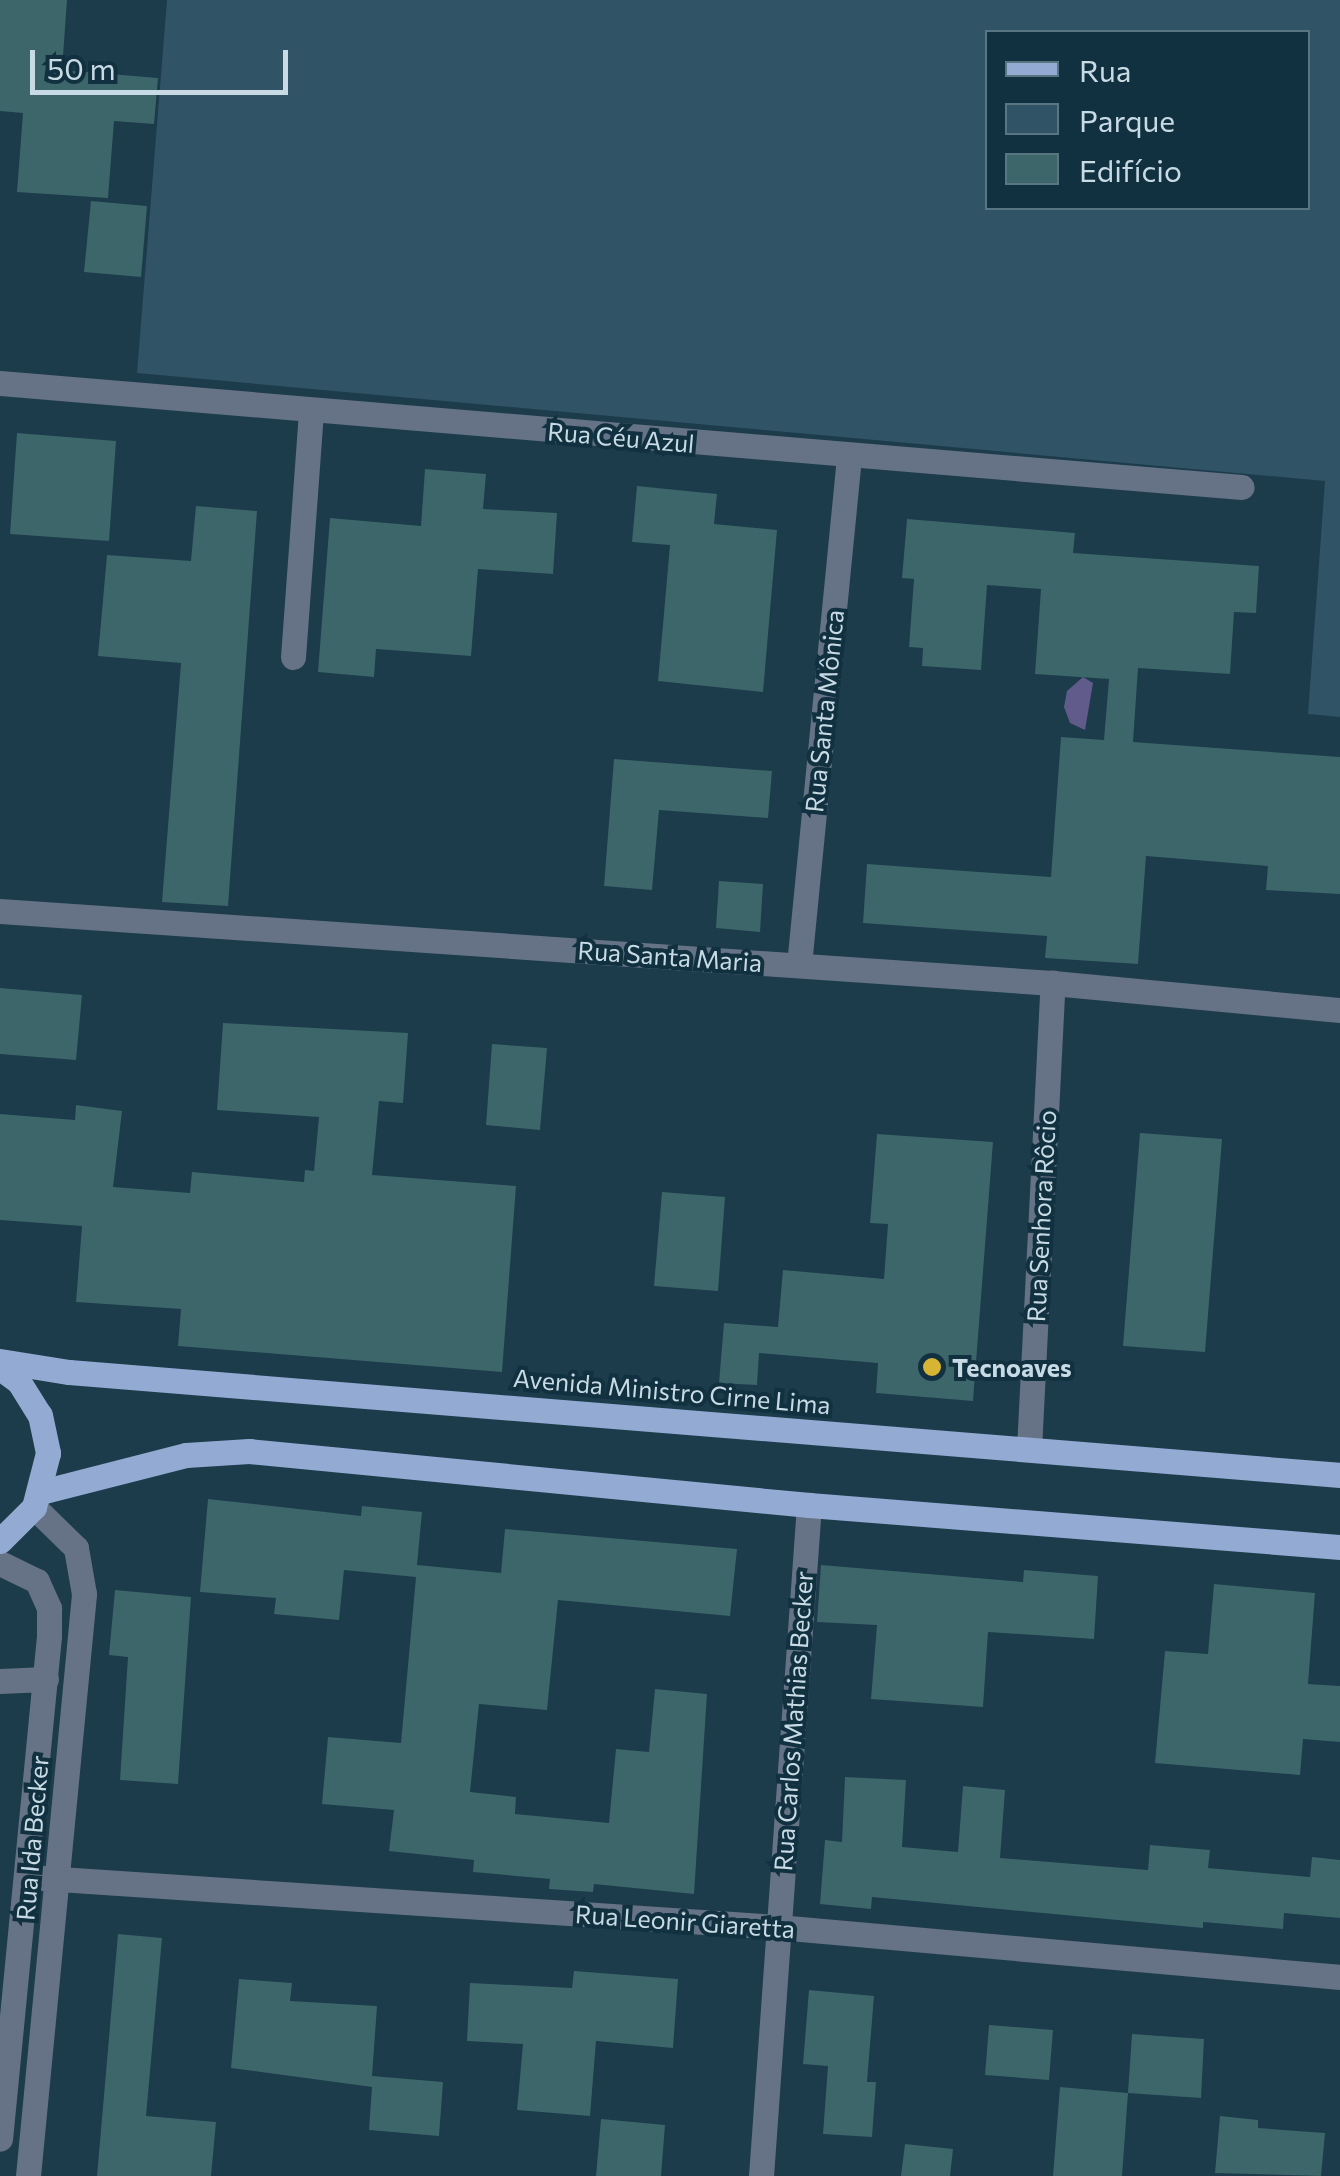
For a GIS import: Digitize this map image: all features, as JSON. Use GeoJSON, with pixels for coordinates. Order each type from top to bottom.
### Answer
{"type":"FeatureCollection","features":[{"type":"Feature","properties":{"kind":"main road","name":"Avenida Ministro Cirne Lima"},"geometry":{"type":"LineString","coordinates":[[0,1364],[1340,1476]]}},
{"type":"Feature","properties":{"kind":"main road"},"geometry":{"type":"LineString","coordinates":[[0,1364],[19,1382],[40,1414],[48,1453],[38,1499],[0,1541]]}},
{"type":"Feature","properties":{"kind":"main road"},"geometry":{"type":"LineString","coordinates":[[38,1499],[186,1455],[249,1451],[809,1506],[1340,1547]]}},
{"type":"Feature","properties":{"kind":"street","name":"Rua Céu Azul"},"geometry":{"type":"LineString","coordinates":[[0,383],[1242,487]]}},
{"type":"Feature","properties":{"kind":"street"},"geometry":{"type":"LineString","coordinates":[[292,657],[311,410]]}},
{"type":"Feature","properties":{"kind":"street","name":"Rua Santa Mônica"},"geometry":{"type":"LineString","coordinates":[[799,965],[849,456]]}},
{"type":"Feature","properties":{"kind":"street","name":"Rua Santa Maria"},"geometry":{"type":"LineString","coordinates":[[0,911],[1052,983],[1340,1010]]}},
{"type":"Feature","properties":{"kind":"street","name":"Rua Senhora Rôcio"},"geometry":{"type":"LineString","coordinates":[[1028,1449],[1052,983]]}},
{"type":"Feature","properties":{"kind":"street"},"geometry":{"type":"LineString","coordinates":[[28,2176],[84,1594],[76,1548],[38,1499]]}},
{"type":"Feature","properties":{"kind":"street","name":"Rua Carlos Mathias Becker"},"geometry":{"type":"LineString","coordinates":[[760,2176],[809,1506]]}},
{"type":"Feature","properties":{"kind":"street","name":"Rua Ida Becker"},"geometry":{"type":"LineString","coordinates":[[0,1563],[37,1581],[49,1608],[29,1878],[0,2138]]}},
{"type":"Feature","properties":{"kind":"street"},"geometry":{"type":"LineString","coordinates":[[0,1680],[46,1679]]}},
{"type":"Feature","properties":{"kind":"street","name":"Rua Leonir Giaretta"},"geometry":{"type":"LineString","coordinates":[[29,1878],[778,1927],[1340,1977]]}},
{"type":"Feature","properties":{"kind":"green space"},"geometry":{"type":"Polygon","coordinates":[[[167,0],[1340,0],[1340,717],[1308,714],[1325,481],[137,373],[167,0]]]}},
{"type":"Feature","properties":{"kind":"shaded area"},"geometry":{"type":"Polygon","coordinates":[[[1083,677],[1093,683],[1085,730],[1070,723],[1064,707],[1067,691],[1083,677]]]}},
{"type":"Feature","properties":{"kind":"building"},"geometry":{"type":"Polygon","coordinates":[[[0,0],[67,0],[62,70],[158,78],[154,124],[114,121],[108,198],[17,192],[23,113],[0,111],[0,0]]]}},
{"type":"Feature","properties":{"kind":"building"},"geometry":{"type":"Polygon","coordinates":[[[91,201],[147,206],[141,277],[84,272],[91,201]]]}},
{"type":"Feature","properties":{"kind":"building"},"geometry":{"type":"Polygon","coordinates":[[[17,433],[116,441],[109,541],[10,534],[17,433]]]}},
{"type":"Feature","properties":{"kind":"building"},"geometry":{"type":"Polygon","coordinates":[[[425,469],[486,474],[483,509],[557,513],[553,574],[478,569],[471,656],[376,649],[374,677],[318,672],[330,518],[421,526],[425,469]]]}},
{"type":"Feature","properties":{"kind":"building"},"geometry":{"type":"Polygon","coordinates":[[[637,486],[717,494],[714,524],[777,530],[763,692],[658,681],[670,545],[632,542],[637,486]]]}},
{"type":"Feature","properties":{"kind":"building"},"geometry":{"type":"Polygon","coordinates":[[[196,506],[257,511],[228,906],[162,902],[181,663],[98,656],[107,555],[191,561],[196,506]]]}},
{"type":"Feature","properties":{"kind":"building"},"geometry":{"type":"Polygon","coordinates":[[[907,519],[1075,533],[1073,553],[1259,566],[1256,613],[1234,612],[1230,674],[1138,668],[1133,742],[1340,757],[1340,894],[1266,890],[1268,866],[1146,856],[1138,964],[1045,958],[1047,936],[863,923],[867,864],[1051,877],[1061,737],[1104,740],[1109,679],[1035,674],[1041,589],[987,585],[981,670],[922,666],[923,648],[909,647],[914,579],[902,578],[907,519]]]}},
{"type":"Feature","properties":{"kind":"building"},"geometry":{"type":"Polygon","coordinates":[[[614,759],[772,771],[768,818],[659,810],[652,890],[604,886],[614,759]]]}},
{"type":"Feature","properties":{"kind":"building"},"geometry":{"type":"Polygon","coordinates":[[[719,881],[763,884],[760,932],[716,928],[719,881]]]}},
{"type":"Feature","properties":{"kind":"building"},"geometry":{"type":"Polygon","coordinates":[[[0,988],[82,995],[76,1060],[0,1054],[0,988]]]}},
{"type":"Feature","properties":{"kind":"building"},"geometry":{"type":"Polygon","coordinates":[[[223,1023],[408,1033],[403,1103],[379,1101],[372,1175],[516,1186],[502,1372],[178,1346],[181,1309],[76,1302],[82,1226],[0,1220],[0,1114],[75,1120],[76,1105],[122,1111],[113,1187],[190,1193],[192,1172],[304,1182],[305,1170],[314,1171],[319,1117],[217,1110],[223,1023]]]}},
{"type":"Feature","properties":{"kind":"building"},"geometry":{"type":"Polygon","coordinates":[[[492,1044],[547,1048],[540,1130],[486,1125],[492,1044]]]}},
{"type":"Feature","properties":{"kind":"building"},"geometry":{"type":"Polygon","coordinates":[[[1140,1133],[1222,1139],[1205,1352],[1123,1346],[1140,1133]]]}},
{"type":"Feature","properties":{"kind":"building"},"geometry":{"type":"Polygon","coordinates":[[[877,1134],[993,1142],[973,1401],[876,1393],[878,1363],[759,1353],[757,1385],[719,1383],[724,1323],[778,1327],[783,1270],[884,1279],[888,1224],[870,1223],[877,1134]]]}},
{"type":"Feature","properties":{"kind":"building"},"geometry":{"type":"Polygon","coordinates":[[[662,1192],[725,1197],[718,1291],[654,1286],[662,1192]]]}},
{"type":"Feature","properties":{"kind":"building"},"geometry":{"type":"Polygon","coordinates":[[[208,1499],[361,1516],[362,1506],[422,1512],[417,1565],[501,1573],[505,1529],[737,1549],[730,1616],[558,1600],[547,1710],[479,1704],[470,1792],[516,1797],[515,1814],[609,1823],[616,1749],[649,1752],[655,1689],[707,1694],[694,1894],[594,1884],[593,1892],[549,1889],[550,1879],[473,1872],[474,1860],[389,1851],[394,1810],[322,1804],[328,1737],[401,1743],[416,1577],[344,1570],[339,1620],[274,1614],[276,1598],[200,1592],[208,1499]]]}},
{"type":"Feature","properties":{"kind":"building"},"geometry":{"type":"Polygon","coordinates":[[[821,1565],[1023,1582],[1024,1570],[1098,1576],[1094,1639],[988,1632],[983,1707],[871,1699],[877,1625],[817,1622],[821,1565]]]}},
{"type":"Feature","properties":{"kind":"building"},"geometry":{"type":"Polygon","coordinates":[[[1214,1584],[1315,1593],[1308,1684],[1340,1686],[1340,1742],[1303,1739],[1300,1775],[1155,1763],[1165,1651],[1208,1654],[1214,1584]]]}},
{"type":"Feature","properties":{"kind":"building"},"geometry":{"type":"Polygon","coordinates":[[[115,1590],[191,1597],[178,1784],[120,1780],[128,1657],[109,1655],[115,1590]]]}},
{"type":"Feature","properties":{"kind":"building"},"geometry":{"type":"Polygon","coordinates":[[[845,1777],[906,1780],[902,1847],[958,1852],[963,1786],[1005,1790],[1000,1858],[1148,1870],[1150,1845],[1210,1850],[1208,1868],[1310,1877],[1312,1857],[1340,1860],[1340,1918],[1284,1913],[1283,1929],[1203,1922],[1203,1928],[872,1897],[871,1909],[820,1904],[825,1840],[842,1842],[845,1777]]]}},
{"type":"Feature","properties":{"kind":"building"},"geometry":{"type":"Polygon","coordinates":[[[118,1934],[162,1938],[146,2116],[216,2122],[211,2176],[97,2176],[118,1934]]]}},
{"type":"Feature","properties":{"kind":"building"},"geometry":{"type":"Polygon","coordinates":[[[574,1971],[678,1979],[673,2048],[596,2041],[590,2116],[517,2110],[523,2044],[467,2041],[470,1983],[572,1988],[574,1971]]]}},
{"type":"Feature","properties":{"kind":"building"},"geometry":{"type":"Polygon","coordinates":[[[239,1979],[292,1983],[290,2001],[377,2006],[372,2076],[443,2082],[439,2136],[369,2130],[372,2087],[231,2068],[239,1979]]]}},
{"type":"Feature","properties":{"kind":"building"},"geometry":{"type":"Polygon","coordinates":[[[809,1990],[874,1996],[867,2082],[876,2082],[872,2137],[823,2134],[828,2066],[803,2064],[809,1990]]]}},
{"type":"Feature","properties":{"kind":"building"},"geometry":{"type":"Polygon","coordinates":[[[989,2025],[1053,2030],[1049,2080],[985,2075],[989,2025]]]}},
{"type":"Feature","properties":{"kind":"building"},"geometry":{"type":"Polygon","coordinates":[[[1132,2034],[1204,2039],[1201,2098],[1128,2093],[1132,2034]]]}},
{"type":"Feature","properties":{"kind":"building"},"geometry":{"type":"Polygon","coordinates":[[[1060,2087],[1128,2093],[1122,2176],[1053,2176],[1060,2087]]]}},
{"type":"Feature","properties":{"kind":"building"},"geometry":{"type":"Polygon","coordinates":[[[1220,2116],[1258,2120],[1258,2128],[1325,2133],[1321,2176],[1215,2173],[1220,2116]]]}},
{"type":"Feature","properties":{"kind":"building"},"geometry":{"type":"Polygon","coordinates":[[[601,2119],[665,2125],[661,2176],[596,2176],[601,2119]]]}},
{"type":"Feature","properties":{"kind":"building"},"geometry":{"type":"Polygon","coordinates":[[[905,2144],[953,2149],[950,2176],[901,2176],[905,2144]]]}},
{"type":"Feature","properties":{"kind":"place","name":"Tecnoaves"},"geometry":{"type":"Point","coordinates":[932,1367]}}]}
